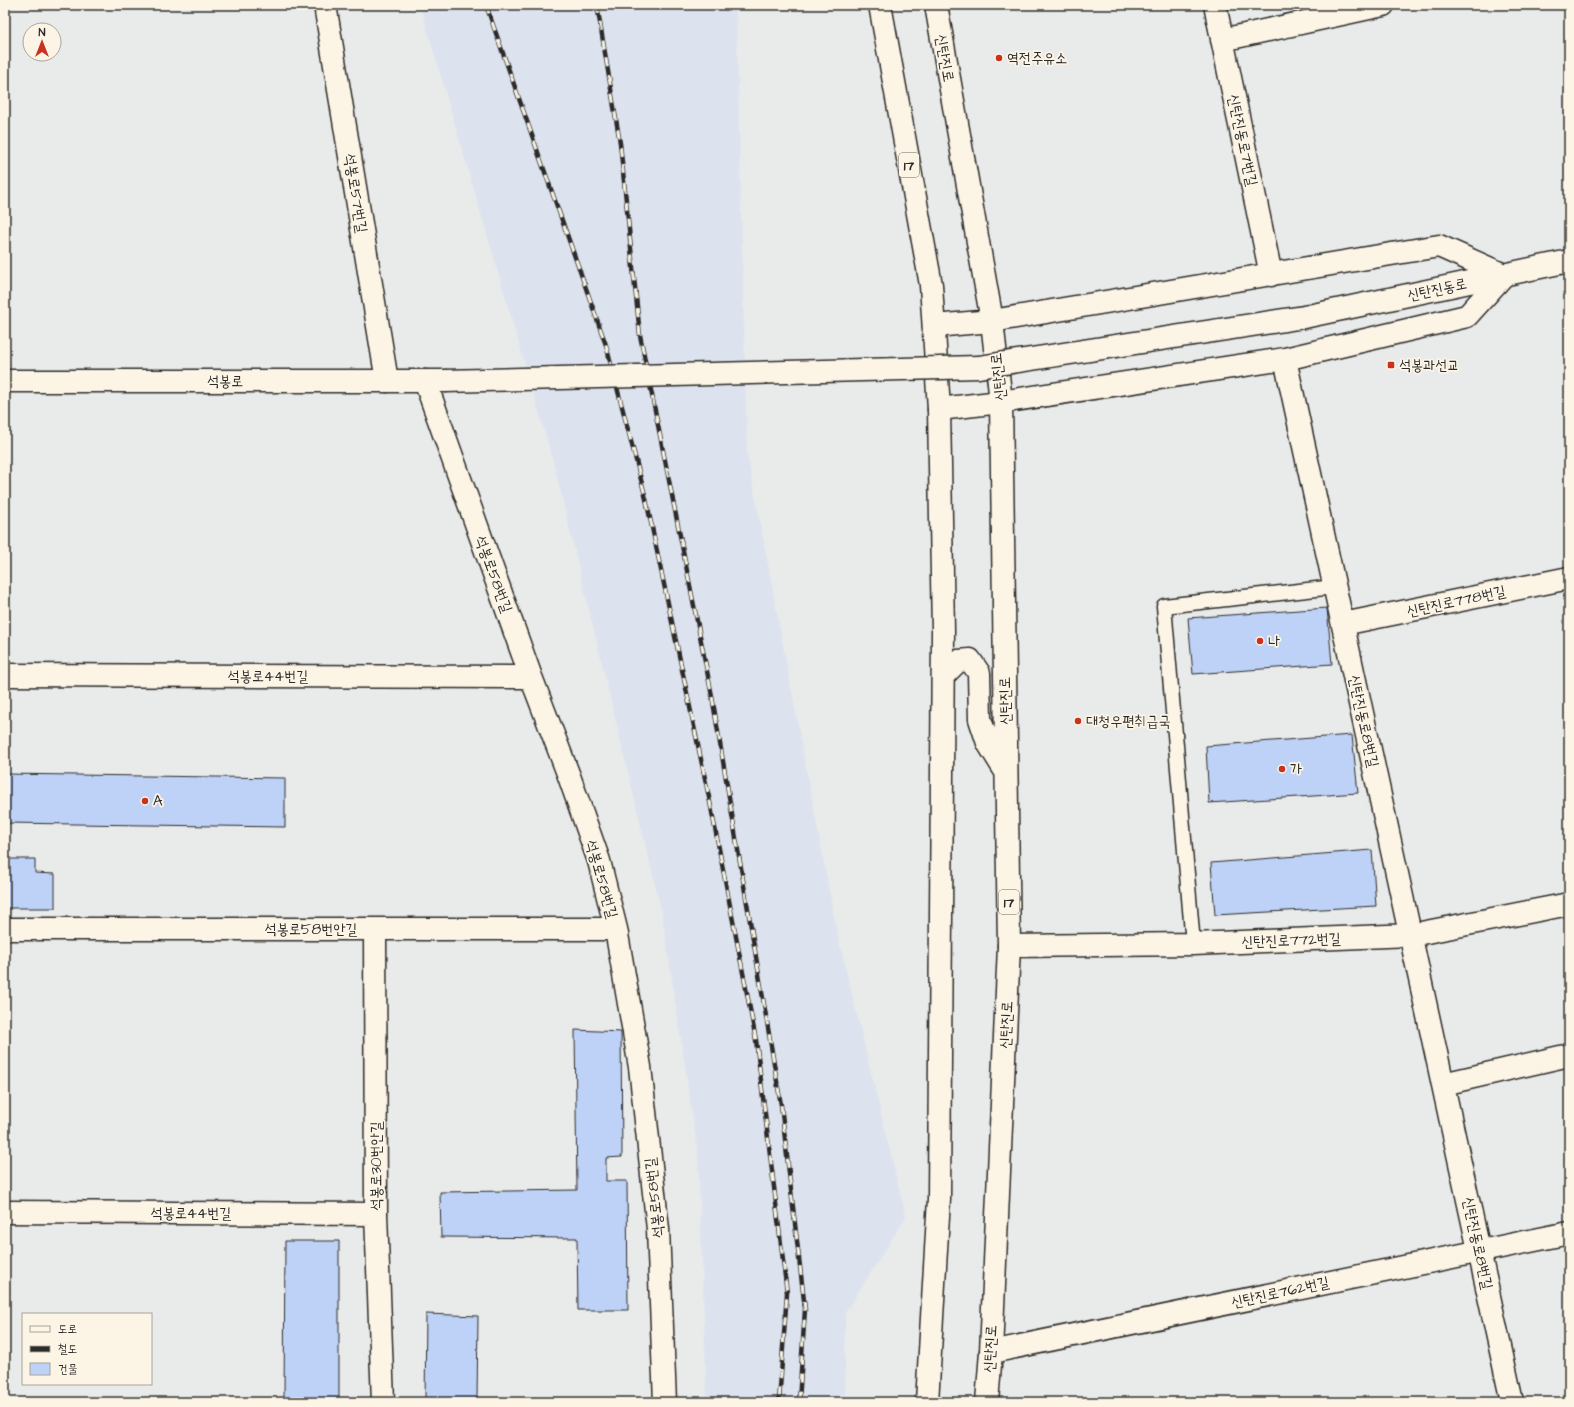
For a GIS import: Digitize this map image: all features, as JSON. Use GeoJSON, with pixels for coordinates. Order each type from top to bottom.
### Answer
{"type":"FeatureCollection","features":[{"type":"Feature","properties":{"kind":"street","name":"석봉로57번길"},"geometry":{"type":"LineString","coordinates":[[325,5],[387,381]]}},
{"type":"Feature","properties":{"kind":"street","name":"17"},"geometry":{"type":"LineString","coordinates":[[880,5],[931,285],[939,408],[944,676],[939,1199],[927,1402]]}},
{"type":"Feature","properties":{"kind":"street","name":"신탄진로"},"geometry":{"type":"LineString","coordinates":[[936,5],[992,321],[1001,402],[1009,946],[991,1352],[987,1402]]}},
{"type":"Feature","properties":{"kind":"street","name":"신탄진동로7번길"},"geometry":{"type":"LineString","coordinates":[[1215,5],[1271,275]]}},
{"type":"Feature","properties":{"kind":"street"},"geometry":{"type":"LineString","coordinates":[[1222,40],[1383,5]]}},
{"type":"Feature","properties":{"kind":"street"},"geometry":{"type":"LineString","coordinates":[[934,326],[992,321],[1439,246],[1504,275],[1467,316],[1285,359],[1001,402],[939,408]]}},
{"type":"Feature","properties":{"kind":"street","name":"신탄진동로"},"geometry":{"type":"LineString","coordinates":[[435,381],[979,368],[1304,317],[1569,261]]}},
{"type":"Feature","properties":{"kind":"street","name":"신탄진동로8번길"},"geometry":{"type":"LineString","coordinates":[[1285,359],[1512,1402]]}},
{"type":"Feature","properties":{"kind":"street","name":"석봉로"},"geometry":{"type":"LineString","coordinates":[[5,381],[435,381]]}},
{"type":"Feature","properties":{"kind":"street","name":"석봉로58번길"},"geometry":{"type":"LineString","coordinates":[[435,381],[531,677],[569,776],[598,861],[616,929],[640,1067],[658,1229],[666,1402]]}},
{"type":"Feature","properties":{"kind":"street","name":"신탄진로778번길"},"geometry":{"type":"LineString","coordinates":[[1343,624],[1569,578]]}},
{"type":"Feature","properties":{"kind":"street"},"geometry":{"type":"LineString","coordinates":[[944,676],[958,661],[970,660],[979,673],[980,719],[988,743],[1006,773]]}},
{"type":"Feature","properties":{"kind":"street","name":"석봉로44번길"},"geometry":{"type":"LineString","coordinates":[[5,675],[531,677]]}},
{"type":"Feature","properties":{"kind":"street","name":"신탄진로772번길"},"geometry":{"type":"LineString","coordinates":[[1009,946],[1193,944],[1411,935],[1569,904]]}},
{"type":"Feature","properties":{"kind":"street","name":"석봉로58번안길"},"geometry":{"type":"LineString","coordinates":[[5,929],[616,929]]}},
{"type":"Feature","properties":{"kind":"street","name":"석봉로30번안길"},"geometry":{"type":"LineString","coordinates":[[375,929],[376,1214],[383,1402]]}},
{"type":"Feature","properties":{"kind":"street"},"geometry":{"type":"LineString","coordinates":[[1443,1084],[1569,1055]]}},
{"type":"Feature","properties":{"kind":"street","name":"석봉로44번길"},"geometry":{"type":"LineString","coordinates":[[5,1212],[376,1214]]}},
{"type":"Feature","properties":{"kind":"street","name":"신탄진로762번길"},"geometry":{"type":"LineString","coordinates":[[991,1352],[1569,1233]]}},
{"type":"Feature","properties":{"kind":"lane"},"geometry":{"type":"LineString","coordinates":[[1193,944],[1164,606],[1334,587]]}},
{"type":"Feature","properties":{"kind":"shaded area"},"geometry":{"type":"Polygon","coordinates":[[[420,5],[736,5],[747,453],[837,933],[906,1217],[845,1313],[845,1402],[707,1402],[698,1153],[662,913],[553,460],[420,5]]]}},
{"type":"Feature","properties":{"kind":"building","name":"나"},"geometry":{"type":"Polygon","coordinates":[[[1327,608],[1332,664],[1193,674],[1188,618],[1327,608]]]}},
{"type":"Feature","properties":{"kind":"building","name":"가"},"geometry":{"type":"Polygon","coordinates":[[[1352,735],[1358,793],[1209,803],[1206,746],[1352,735]]]}},
{"type":"Feature","properties":{"kind":"building","name":"A"},"geometry":{"type":"Polygon","coordinates":[[[5,774],[285,778],[285,827],[5,823],[5,774]]]}},
{"type":"Feature","properties":{"kind":"building"},"geometry":{"type":"Polygon","coordinates":[[[1372,850],[1376,906],[1215,915],[1211,863],[1372,850]]]}},
{"type":"Feature","properties":{"kind":"building"},"geometry":{"type":"Polygon","coordinates":[[[5,859],[35,859],[35,873],[55,874],[55,908],[5,908],[5,859]]]}},
{"type":"Feature","properties":{"kind":"building"},"geometry":{"type":"Polygon","coordinates":[[[575,1030],[621,1032],[622,1157],[606,1158],[606,1181],[627,1181],[628,1310],[578,1310],[577,1238],[441,1237],[440,1192],[577,1190],[575,1030]]]}},
{"type":"Feature","properties":{"kind":"building"},"geometry":{"type":"Polygon","coordinates":[[[285,1241],[339,1241],[339,1402],[284,1402],[285,1241]]]}},
{"type":"Feature","properties":{"kind":"building"},"geometry":{"type":"Polygon","coordinates":[[[426,1314],[478,1316],[477,1402],[425,1402],[426,1314]]]}},
{"type":"Feature","properties":{"kind":"railway"},"geometry":{"type":"LineString","coordinates":[[486,5],[606,345],[646,499],[710,802],[756,1040],[787,1293],[779,1402]]}},
{"type":"Feature","properties":{"kind":"railway"},"geometry":{"type":"LineString","coordinates":[[597,5],[620,143],[640,335],[712,696],[781,1105],[805,1309],[799,1402]]}},
{"type":"Feature","properties":{"kind":"place","name":"역전주유소"},"geometry":{"type":"Point","coordinates":[999,58]}},
{"type":"Feature","properties":{"kind":"place","name":"석봉과선교"},"geometry":{"type":"Point","coordinates":[1391,365]}},
{"type":"Feature","properties":{"kind":"place","name":"나"},"geometry":{"type":"Point","coordinates":[1260,641]}},
{"type":"Feature","properties":{"kind":"place","name":"대청우편취급국"},"geometry":{"type":"Point","coordinates":[1078,721]}},
{"type":"Feature","properties":{"kind":"place","name":"가"},"geometry":{"type":"Point","coordinates":[1282,769]}},
{"type":"Feature","properties":{"kind":"place","name":"A"},"geometry":{"type":"Point","coordinates":[145,801]}}]}
